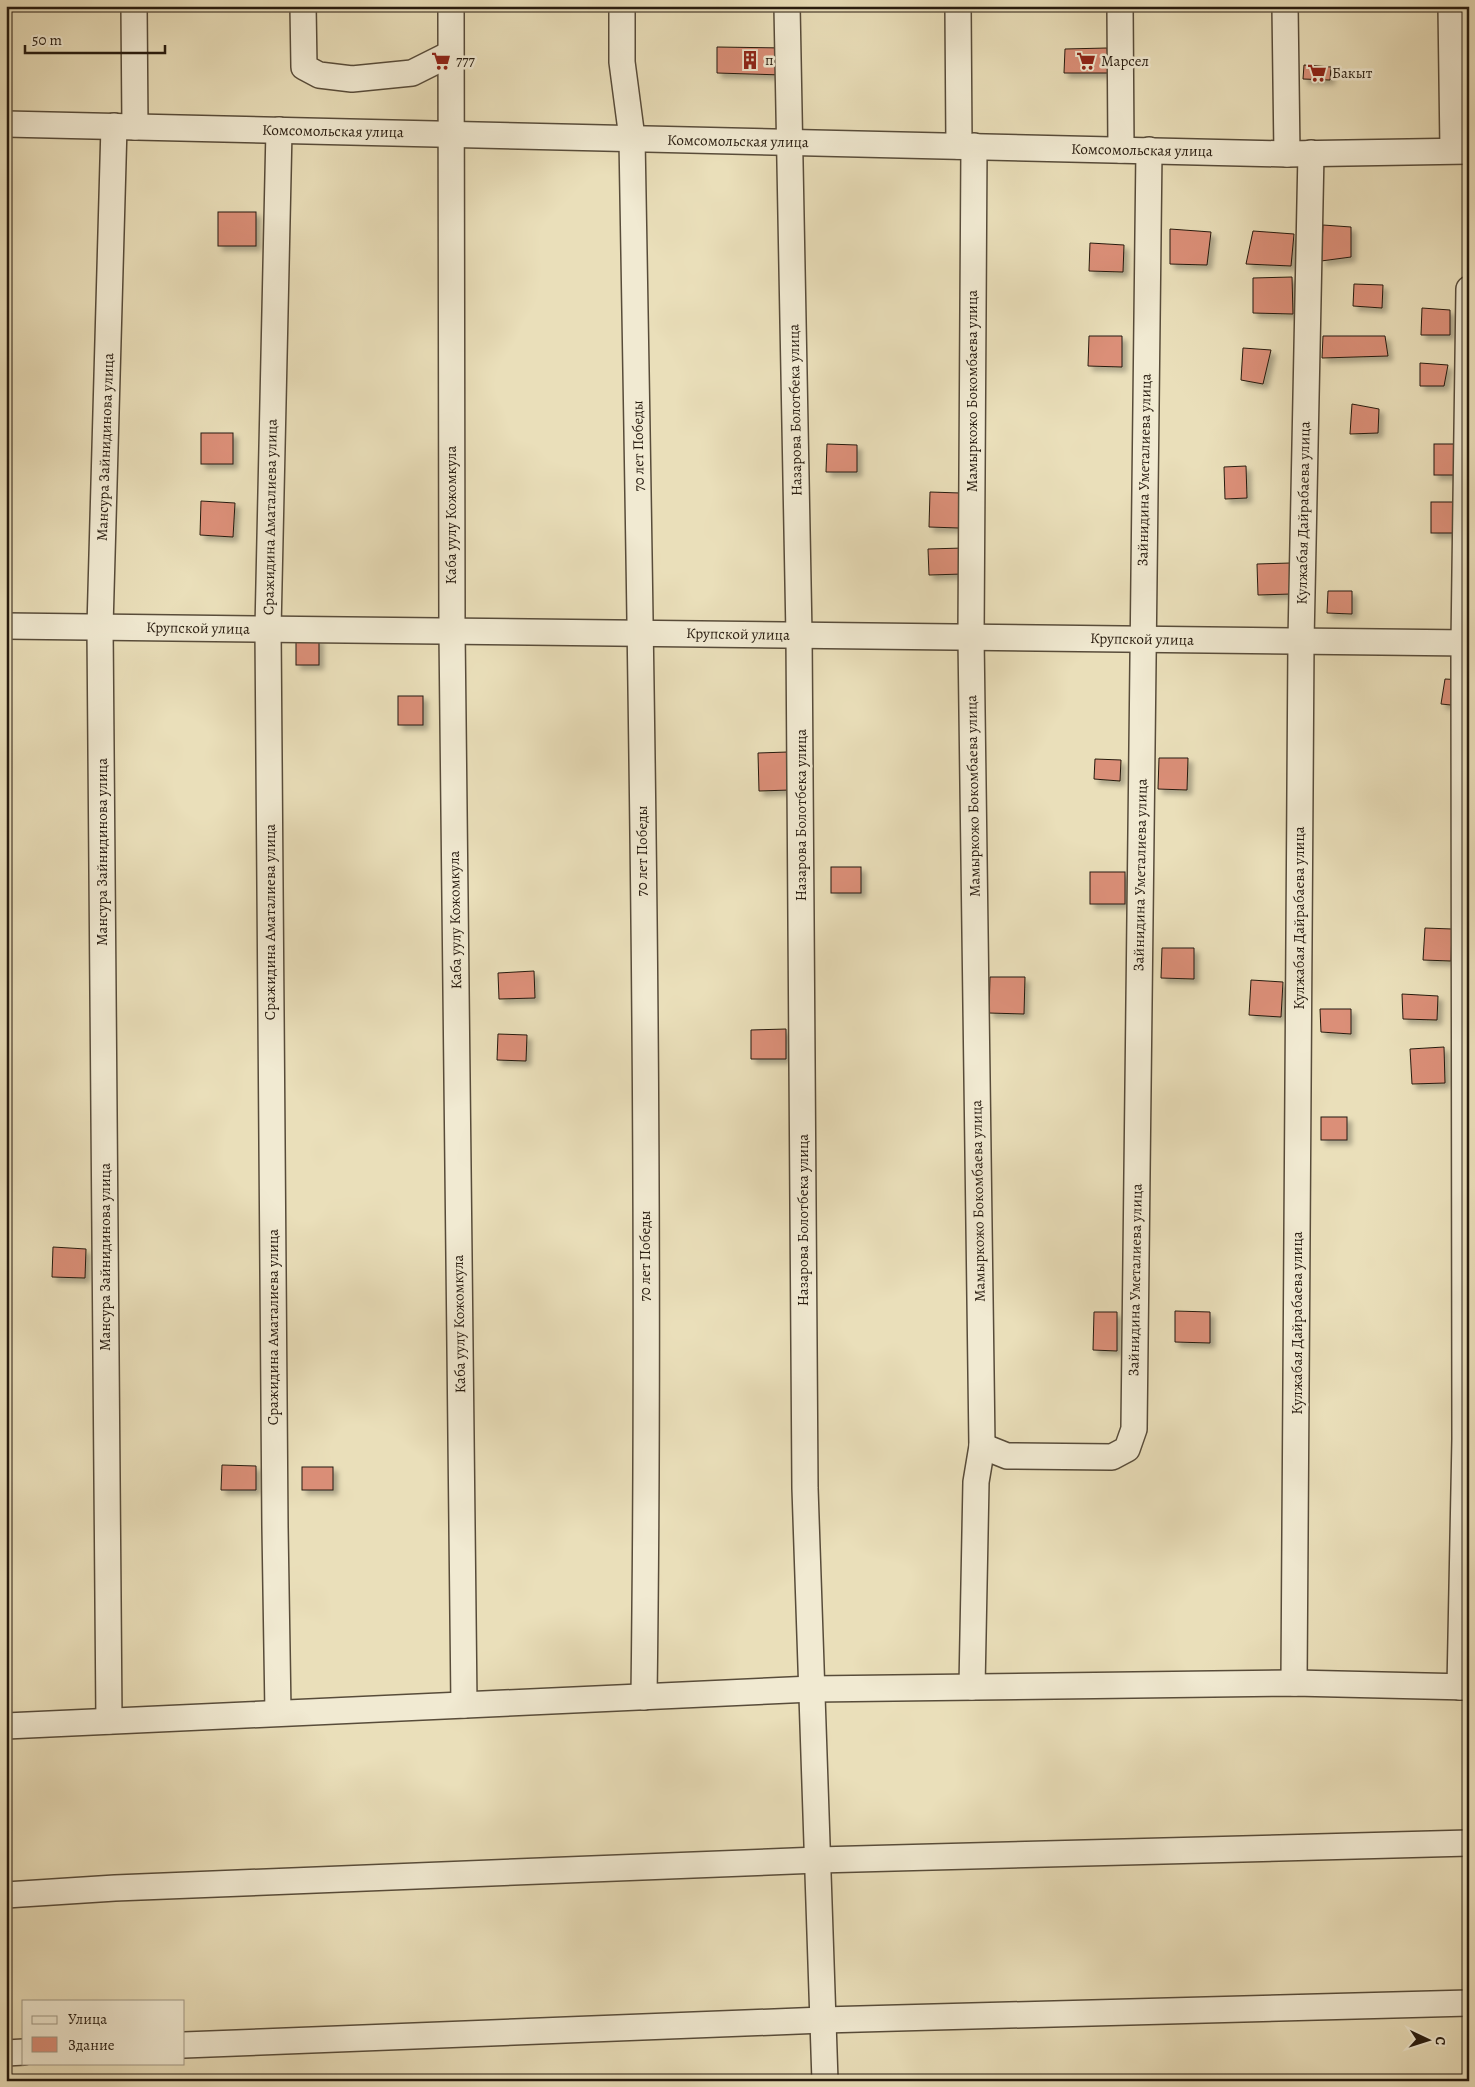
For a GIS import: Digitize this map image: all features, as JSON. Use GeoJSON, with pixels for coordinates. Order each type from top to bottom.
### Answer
{"type":"FeatureCollection","features":[{"type":"Feature","properties":{"kind":"street","name":"Мансура Зайнидинова улица"},"geometry":{"type":"LineString","coordinates":[[109,1721],[100,627],[124,126],[134,6]]}},
{"type":"Feature","properties":{"kind":"street"},"geometry":{"type":"LineString","coordinates":[[302,6],[304,66],[319,75],[352,79],[412,73],[450,54]]}},
{"type":"Feature","properties":{"kind":"street","name":"Каба уулу Кожомкула"},"geometry":{"type":"LineString","coordinates":[[451,6],[452,631],[464,1705]]}},
{"type":"Feature","properties":{"kind":"street","name":"70 лет Победы"},"geometry":{"type":"LineString","coordinates":[[622,6],[622,62],[632,138],[641,633],[647,1467],[644,1697]]}},
{"type":"Feature","properties":{"kind":"street","name":"Назарова Болотбека улица"},"geometry":{"type":"LineString","coordinates":[[787,6],[799,635],[805,1488],[825,2081]]}},
{"type":"Feature","properties":{"kind":"street","name":"Мамыркожо Бокомбаева улица"},"geometry":{"type":"LineString","coordinates":[[958,6],[966,146],[982,1446],[976,1482],[972,1688]]}},
{"type":"Feature","properties":{"kind":"street"},"geometry":{"type":"LineString","coordinates":[[1120,6],[1121,150]]}},
{"type":"Feature","properties":{"kind":"street","name":"Кулжабая Дайрабаева улица"},"geometry":{"type":"LineString","coordinates":[[1285,6],[1299,154],[1300,641],[1294,1683]]}},
{"type":"Feature","properties":{"kind":"street"},"geometry":{"type":"LineString","coordinates":[[1451,6],[1461,151]]}},
{"type":"Feature","properties":{"kind":"street","name":"Комсомольская улица"},"geometry":{"type":"LineString","coordinates":[[6,124],[1299,154],[1461,151]]}},
{"type":"Feature","properties":{"kind":"street","name":"Сражидина Аматалиева улица"},"geometry":{"type":"LineString","coordinates":[[278,1713],[274,1507],[268,629],[279,130]]}},
{"type":"Feature","properties":{"kind":"street","name":"Зайнидина Уметалиева улица"},"geometry":{"type":"LineString","coordinates":[[982,1446],[1008,1456],[1112,1457],[1127,1449],[1134,1429],[1149,150]]}},
{"type":"Feature","properties":{"kind":"street"},"geometry":{"type":"LineString","coordinates":[[6,1726],[812,1689],[1294,1683],[1464,1687],[1467,1472],[1466,643],[1469,288]]}},
{"type":"Feature","properties":{"kind":"street","name":"Крупской улица"},"geometry":{"type":"LineString","coordinates":[[6,626],[1466,643]]}},
{"type":"Feature","properties":{"kind":"street"},"geometry":{"type":"LineString","coordinates":[[6,1895],[135,1887],[818,1860],[1469,1843]]}},
{"type":"Feature","properties":{"kind":"street"},"geometry":{"type":"LineString","coordinates":[[185,2045],[823,2020],[1469,2003]]}},
{"type":"Feature","properties":{"kind":"street"},"geometry":{"type":"LineString","coordinates":[[6,2053],[22,2052]]}},
{"type":"Feature","properties":{"kind":"building","name":"п"},"geometry":{"type":"Polygon","coordinates":[[[717,47],[784,48],[783,75],[717,73],[717,47]]]}},
{"type":"Feature","properties":{"kind":"building","name":"Марсел"},"geometry":{"type":"Polygon","coordinates":[[[1107,48],[1109,73],[1064,73],[1065,49],[1107,48]]]}},
{"type":"Feature","properties":{"kind":"building","name":"Бакыт"},"geometry":{"type":"Polygon","coordinates":[[[1304,65],[1331,67],[1330,80],[1303,79],[1304,65]]]}},
{"type":"Feature","properties":{"kind":"building"},"geometry":{"type":"Polygon","coordinates":[[[218,212],[256,212],[256,246],[218,246],[218,212]]]}},
{"type":"Feature","properties":{"kind":"building"},"geometry":{"type":"Polygon","coordinates":[[[1323,225],[1351,227],[1351,257],[1321,261],[1323,225]]]}},
{"type":"Feature","properties":{"kind":"building"},"geometry":{"type":"Polygon","coordinates":[[[1170,229],[1211,232],[1207,265],[1170,264],[1170,229]]]}},
{"type":"Feature","properties":{"kind":"building"},"geometry":{"type":"Polygon","coordinates":[[[1253,231],[1294,234],[1291,266],[1246,264],[1253,231]]]}},
{"type":"Feature","properties":{"kind":"building"},"geometry":{"type":"Polygon","coordinates":[[[1090,243],[1124,245],[1123,272],[1089,271],[1090,243]]]}},
{"type":"Feature","properties":{"kind":"building"},"geometry":{"type":"Polygon","coordinates":[[[1292,277],[1293,314],[1253,313],[1253,278],[1292,277]]]}},
{"type":"Feature","properties":{"kind":"building"},"geometry":{"type":"Polygon","coordinates":[[[1354,284],[1383,285],[1382,308],[1353,306],[1354,284]]]}},
{"type":"Feature","properties":{"kind":"building"},"geometry":{"type":"Polygon","coordinates":[[[1422,308],[1450,310],[1450,335],[1421,335],[1422,308]]]}},
{"type":"Feature","properties":{"kind":"building"},"geometry":{"type":"Polygon","coordinates":[[[1089,336],[1122,336],[1122,367],[1088,366],[1089,336]]]}},
{"type":"Feature","properties":{"kind":"building"},"geometry":{"type":"Polygon","coordinates":[[[1323,336],[1385,336],[1388,356],[1322,358],[1323,336]]]}},
{"type":"Feature","properties":{"kind":"building"},"geometry":{"type":"Polygon","coordinates":[[[1243,348],[1271,350],[1263,384],[1241,380],[1243,348]]]}},
{"type":"Feature","properties":{"kind":"building"},"geometry":{"type":"Polygon","coordinates":[[[1420,363],[1448,365],[1444,386],[1420,386],[1420,363]]]}},
{"type":"Feature","properties":{"kind":"building"},"geometry":{"type":"Polygon","coordinates":[[[1352,404],[1379,409],[1378,433],[1350,434],[1352,404]]]}},
{"type":"Feature","properties":{"kind":"building"},"geometry":{"type":"Polygon","coordinates":[[[201,433],[233,433],[233,464],[201,464],[201,433]]]}},
{"type":"Feature","properties":{"kind":"building"},"geometry":{"type":"Polygon","coordinates":[[[827,444],[857,445],[857,472],[826,472],[827,444]]]}},
{"type":"Feature","properties":{"kind":"building"},"geometry":{"type":"Polygon","coordinates":[[[1434,444],[1461,444],[1461,475],[1434,475],[1434,444]]]}},
{"type":"Feature","properties":{"kind":"building"},"geometry":{"type":"Polygon","coordinates":[[[1246,466],[1247,498],[1225,499],[1224,467],[1246,466]]]}},
{"type":"Feature","properties":{"kind":"building"},"geometry":{"type":"Polygon","coordinates":[[[930,492],[960,493],[959,528],[929,527],[930,492]]]}},
{"type":"Feature","properties":{"kind":"building"},"geometry":{"type":"Polygon","coordinates":[[[201,501],[235,503],[233,537],[200,535],[201,501]]]}},
{"type":"Feature","properties":{"kind":"building"},"geometry":{"type":"Polygon","coordinates":[[[1431,502],[1460,502],[1460,533],[1431,533],[1431,502]]]}},
{"type":"Feature","properties":{"kind":"building"},"geometry":{"type":"Polygon","coordinates":[[[963,548],[963,574],[929,575],[928,549],[963,548]]]}},
{"type":"Feature","properties":{"kind":"building"},"geometry":{"type":"Polygon","coordinates":[[[1290,563],[1291,594],[1258,595],[1257,564],[1290,563]]]}},
{"type":"Feature","properties":{"kind":"building"},"geometry":{"type":"Polygon","coordinates":[[[1328,591],[1352,591],[1352,614],[1327,613],[1328,591]]]}},
{"type":"Feature","properties":{"kind":"building"},"geometry":{"type":"Polygon","coordinates":[[[296,638],[319,638],[319,665],[296,665],[296,638]]]}},
{"type":"Feature","properties":{"kind":"building"},"geometry":{"type":"Polygon","coordinates":[[[1445,679],[1464,680],[1461,706],[1441,704],[1445,679]]]}},
{"type":"Feature","properties":{"kind":"building"},"geometry":{"type":"Polygon","coordinates":[[[398,696],[423,696],[423,725],[398,725],[398,696]]]}},
{"type":"Feature","properties":{"kind":"building"},"geometry":{"type":"Polygon","coordinates":[[[788,752],[790,790],[759,791],[758,753],[788,752]]]}},
{"type":"Feature","properties":{"kind":"building"},"geometry":{"type":"Polygon","coordinates":[[[1159,758],[1188,758],[1187,790],[1158,789],[1159,758]]]}},
{"type":"Feature","properties":{"kind":"building"},"geometry":{"type":"Polygon","coordinates":[[[1095,759],[1121,760],[1120,781],[1094,779],[1095,759]]]}},
{"type":"Feature","properties":{"kind":"building"},"geometry":{"type":"Polygon","coordinates":[[[831,867],[861,867],[861,893],[831,893],[831,867]]]}},
{"type":"Feature","properties":{"kind":"building"},"geometry":{"type":"Polygon","coordinates":[[[1090,872],[1125,872],[1125,904],[1090,904],[1090,872]]]}},
{"type":"Feature","properties":{"kind":"building"},"geometry":{"type":"Polygon","coordinates":[[[1425,928],[1452,929],[1451,961],[1423,960],[1425,928]]]}},
{"type":"Feature","properties":{"kind":"building"},"geometry":{"type":"Polygon","coordinates":[[[1162,948],[1194,948],[1194,979],[1161,978],[1162,948]]]}},
{"type":"Feature","properties":{"kind":"building"},"geometry":{"type":"Polygon","coordinates":[[[534,971],[535,998],[499,999],[498,973],[534,971]]]}},
{"type":"Feature","properties":{"kind":"building"},"geometry":{"type":"Polygon","coordinates":[[[990,977],[1025,977],[1024,1014],[989,1013],[990,977]]]}},
{"type":"Feature","properties":{"kind":"building"},"geometry":{"type":"Polygon","coordinates":[[[1251,980],[1283,982],[1281,1017],[1249,1015],[1251,980]]]}},
{"type":"Feature","properties":{"kind":"building"},"geometry":{"type":"Polygon","coordinates":[[[1402,994],[1438,996],[1437,1020],[1403,1019],[1402,994]]]}},
{"type":"Feature","properties":{"kind":"building"},"geometry":{"type":"Polygon","coordinates":[[[1320,1009],[1351,1009],[1351,1034],[1321,1032],[1320,1009]]]}},
{"type":"Feature","properties":{"kind":"building"},"geometry":{"type":"Polygon","coordinates":[[[786,1029],[786,1059],[751,1059],[751,1030],[786,1029]]]}},
{"type":"Feature","properties":{"kind":"building"},"geometry":{"type":"Polygon","coordinates":[[[498,1034],[527,1035],[526,1061],[497,1060],[498,1034]]]}},
{"type":"Feature","properties":{"kind":"building"},"geometry":{"type":"Polygon","coordinates":[[[1444,1047],[1445,1083],[1412,1084],[1410,1049],[1444,1047]]]}},
{"type":"Feature","properties":{"kind":"building"},"geometry":{"type":"Polygon","coordinates":[[[1321,1117],[1347,1117],[1347,1140],[1321,1140],[1321,1117]]]}},
{"type":"Feature","properties":{"kind":"building"},"geometry":{"type":"Polygon","coordinates":[[[53,1247],[86,1249],[85,1278],[52,1277],[53,1247]]]}},
{"type":"Feature","properties":{"kind":"building"},"geometry":{"type":"Polygon","coordinates":[[[1175,1311],[1210,1312],[1210,1343],[1175,1342],[1175,1311]]]}},
{"type":"Feature","properties":{"kind":"building"},"geometry":{"type":"Polygon","coordinates":[[[1094,1312],[1117,1312],[1117,1351],[1093,1350],[1094,1312]]]}},
{"type":"Feature","properties":{"kind":"building"},"geometry":{"type":"Polygon","coordinates":[[[222,1465],[256,1466],[256,1490],[221,1490],[222,1465]]]}},
{"type":"Feature","properties":{"kind":"building"},"geometry":{"type":"Polygon","coordinates":[[[302,1467],[333,1467],[333,1490],[302,1490],[302,1467]]]}},
{"type":"Feature","properties":{"kind":"place","name":"п"},"geometry":{"type":"Point","coordinates":[750,60]}},
{"type":"Feature","properties":{"kind":"place","name":"777"},"geometry":{"type":"Point","coordinates":[441,61]}},
{"type":"Feature","properties":{"kind":"place","name":"Марсел"},"geometry":{"type":"Point","coordinates":[1086,61]}},
{"type":"Feature","properties":{"kind":"place","name":"Бакыт"},"geometry":{"type":"Point","coordinates":[1317,73]}}]}
